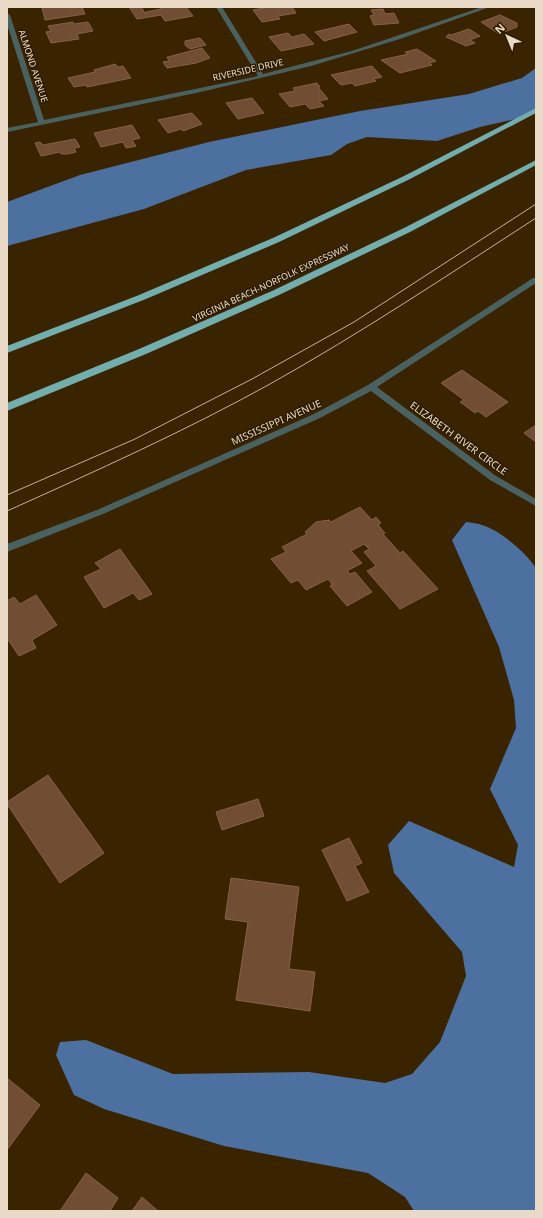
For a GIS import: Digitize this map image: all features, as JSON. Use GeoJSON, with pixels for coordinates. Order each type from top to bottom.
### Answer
{"type":"FeatureCollection","features":[{"type":"Feature","properties":{"kind":"highway"},"geometry":{"type":"LineString","coordinates":[[7,350],[208,271],[323,220],[435,164],[536,110]]}},
{"type":"Feature","properties":{"kind":"highway","name":"VIRGINIA BEACH-NORFOLK EXPRESSWAY"},"geometry":{"type":"LineString","coordinates":[[7,407],[238,311],[351,258],[478,194],[536,162]]}},
{"type":"Feature","properties":{"kind":"street"},"geometry":{"type":"LineString","coordinates":[[219,7],[262,76]]}},
{"type":"Feature","properties":{"kind":"street","name":"RIVERSIDE DRIVE"},"geometry":{"type":"LineString","coordinates":[[7,130],[262,76],[343,56],[487,7]]}},
{"type":"Feature","properties":{"kind":"street","name":"ALMOND AVENUE"},"geometry":{"type":"LineString","coordinates":[[7,15],[42,123]]}},
{"type":"Feature","properties":{"kind":"street","name":"MISSISSIPPI AVENUE"},"geometry":{"type":"LineString","coordinates":[[7,548],[100,512],[318,416],[371,387],[536,280]]}},
{"type":"Feature","properties":{"kind":"street","name":"ELIZABETH RIVER CIRCLE"},"geometry":{"type":"LineString","coordinates":[[371,387],[493,478],[536,503]]}},
{"type":"Feature","properties":{"kind":"water"},"geometry":{"type":"Polygon","coordinates":[[[536,68],[536,113],[480,127],[437,141],[367,137],[347,144],[331,155],[246,170],[144,209],[7,246],[7,202],[80,175],[209,142],[360,111],[469,94],[522,78],[536,68]]]}},
{"type":"Feature","properties":{"kind":"water"},"geometry":{"type":"Polygon","coordinates":[[[466,522],[480,524],[497,532],[519,549],[536,568],[536,1211],[414,1211],[405,1197],[368,1173],[224,1146],[104,1109],[74,1095],[56,1055],[60,1042],[86,1040],[173,1074],[309,1072],[385,1083],[412,1074],[440,1042],[466,976],[462,952],[394,873],[388,845],[409,821],[514,867],[518,845],[490,789],[516,728],[514,700],[499,647],[452,540],[466,522]]]}},
{"type":"Feature","properties":{"kind":"building"},"geometry":{"type":"Polygon","coordinates":[[[82,7],[85,14],[45,20],[42,8],[82,7]]]}},
{"type":"Feature","properties":{"kind":"building"},"geometry":{"type":"Polygon","coordinates":[[[129,7],[141,7],[147,14],[146,12],[161,9],[160,7],[186,7],[193,16],[165,21],[161,15],[137,19],[129,7]]]}},
{"type":"Feature","properties":{"kind":"building"},"geometry":{"type":"Polygon","coordinates":[[[269,7],[292,7],[296,13],[278,16],[280,19],[262,22],[253,10],[269,7]]]}},
{"type":"Feature","properties":{"kind":"building"},"geometry":{"type":"Polygon","coordinates":[[[383,9],[385,14],[394,13],[399,23],[374,25],[370,16],[374,15],[371,10],[383,9]]]}},
{"type":"Feature","properties":{"kind":"building"},"geometry":{"type":"Polygon","coordinates":[[[500,15],[517,23],[517,27],[499,34],[481,22],[500,15]]]}},
{"type":"Feature","properties":{"kind":"building"},"geometry":{"type":"Polygon","coordinates":[[[73,22],[74,24],[88,22],[93,31],[77,34],[79,39],[51,43],[46,32],[51,31],[48,26],[73,22]]]}},
{"type":"Feature","properties":{"kind":"building"},"geometry":{"type":"Polygon","coordinates":[[[349,24],[357,32],[324,41],[315,32],[349,24]]]}},
{"type":"Feature","properties":{"kind":"building"},"geometry":{"type":"Polygon","coordinates":[[[469,29],[480,36],[470,40],[475,43],[466,46],[446,37],[449,34],[451,35],[469,29]]]}},
{"type":"Feature","properties":{"kind":"building"},"geometry":{"type":"Polygon","coordinates":[[[288,33],[292,37],[304,34],[314,44],[281,51],[269,37],[288,33]]]}},
{"type":"Feature","properties":{"kind":"building"},"geometry":{"type":"Polygon","coordinates":[[[200,38],[206,45],[190,49],[185,45],[185,41],[200,38]]]}},
{"type":"Feature","properties":{"kind":"building"},"geometry":{"type":"Polygon","coordinates":[[[202,48],[210,58],[196,63],[167,68],[163,62],[169,61],[167,57],[202,48]]]}},
{"type":"Feature","properties":{"kind":"building"},"geometry":{"type":"Polygon","coordinates":[[[417,49],[436,61],[429,63],[432,65],[400,73],[381,60],[408,54],[405,52],[417,49]]]}},
{"type":"Feature","properties":{"kind":"building"},"geometry":{"type":"Polygon","coordinates":[[[115,64],[118,67],[123,66],[131,78],[87,87],[86,85],[74,87],[68,78],[95,72],[94,70],[115,64]]]}},
{"type":"Feature","properties":{"kind":"building"},"geometry":{"type":"Polygon","coordinates":[[[372,66],[382,77],[373,79],[376,81],[355,86],[352,83],[341,85],[331,75],[372,66]]]}},
{"type":"Feature","properties":{"kind":"building"},"geometry":{"type":"Polygon","coordinates":[[[317,83],[320,87],[318,87],[328,99],[319,101],[324,106],[310,109],[305,104],[290,107],[279,94],[295,91],[293,88],[317,83]]]}},
{"type":"Feature","properties":{"kind":"building"},"geometry":{"type":"Polygon","coordinates":[[[252,98],[264,113],[238,119],[226,103],[252,98]]]}},
{"type":"Feature","properties":{"kind":"building"},"geometry":{"type":"Polygon","coordinates":[[[192,113],[202,124],[183,131],[181,129],[168,133],[158,120],[192,113]]]}},
{"type":"Feature","properties":{"kind":"building"},"geometry":{"type":"Polygon","coordinates":[[[132,125],[140,138],[132,140],[136,146],[126,148],[123,142],[101,147],[94,133],[132,125]]]}},
{"type":"Feature","properties":{"kind":"building"},"geometry":{"type":"Polygon","coordinates":[[[75,139],[80,147],[74,148],[76,152],[68,154],[61,154],[60,152],[41,156],[35,143],[40,142],[43,145],[75,139]]]}},
{"type":"Feature","properties":{"kind":"building"},"geometry":{"type":"Polygon","coordinates":[[[462,370],[508,402],[486,417],[478,411],[475,413],[460,402],[464,400],[441,383],[462,370]]]}},
{"type":"Feature","properties":{"kind":"building"},"geometry":{"type":"Polygon","coordinates":[[[536,425],[536,442],[524,433],[536,425]]]}},
{"type":"Feature","properties":{"kind":"building"},"geometry":{"type":"Polygon","coordinates":[[[360,507],[372,520],[376,517],[381,523],[378,525],[385,533],[383,534],[400,553],[403,551],[438,589],[400,609],[367,571],[376,566],[364,552],[369,549],[364,544],[351,551],[362,563],[347,571],[350,574],[355,572],[372,592],[347,606],[330,586],[332,584],[328,579],[306,590],[298,580],[291,583],[271,559],[286,552],[282,547],[307,534],[305,532],[316,522],[329,520],[331,522],[360,507]]]}},
{"type":"Feature","properties":{"kind":"building"},"geometry":{"type":"Polygon","coordinates":[[[120,549],[152,594],[139,600],[133,593],[104,608],[84,577],[101,569],[95,563],[120,549]]]}},
{"type":"Feature","properties":{"kind":"building"},"geometry":{"type":"Polygon","coordinates":[[[36,595],[57,625],[32,640],[36,648],[19,656],[7,638],[7,601],[14,597],[20,604],[36,595]]]}},
{"type":"Feature","properties":{"kind":"building"},"geometry":{"type":"Polygon","coordinates":[[[48,775],[104,853],[60,883],[7,804],[7,802],[48,775]]]}},
{"type":"Feature","properties":{"kind":"building"},"geometry":{"type":"Polygon","coordinates":[[[258,799],[264,816],[222,830],[216,812],[258,799]]]}},
{"type":"Feature","properties":{"kind":"building"},"geometry":{"type":"Polygon","coordinates":[[[349,838],[362,863],[355,866],[369,892],[347,901],[322,850],[349,838]]]}},
{"type":"Feature","properties":{"kind":"building"},"geometry":{"type":"Polygon","coordinates":[[[231,878],[299,887],[289,969],[315,972],[310,1011],[236,1000],[248,922],[225,919],[231,878]]]}},
{"type":"Feature","properties":{"kind":"building"},"geometry":{"type":"Polygon","coordinates":[[[7,1078],[40,1105],[7,1150],[7,1078]]]}},
{"type":"Feature","properties":{"kind":"building"},"geometry":{"type":"Polygon","coordinates":[[[86,1173],[118,1198],[110,1211],[60,1211],[86,1173]]]}},
{"type":"Feature","properties":{"kind":"building"},"geometry":{"type":"Polygon","coordinates":[[[142,1197],[158,1211],[132,1211],[142,1197]]]}},
{"type":"Feature","properties":{"kind":"tram line"},"geometry":{"type":"LineString","coordinates":[[7,495],[135,439],[252,379],[354,322],[536,204]]}},
{"type":"Feature","properties":{"kind":"tram line"},"geometry":{"type":"LineString","coordinates":[[7,511],[107,466],[270,384],[371,324],[536,218]]}}]}
